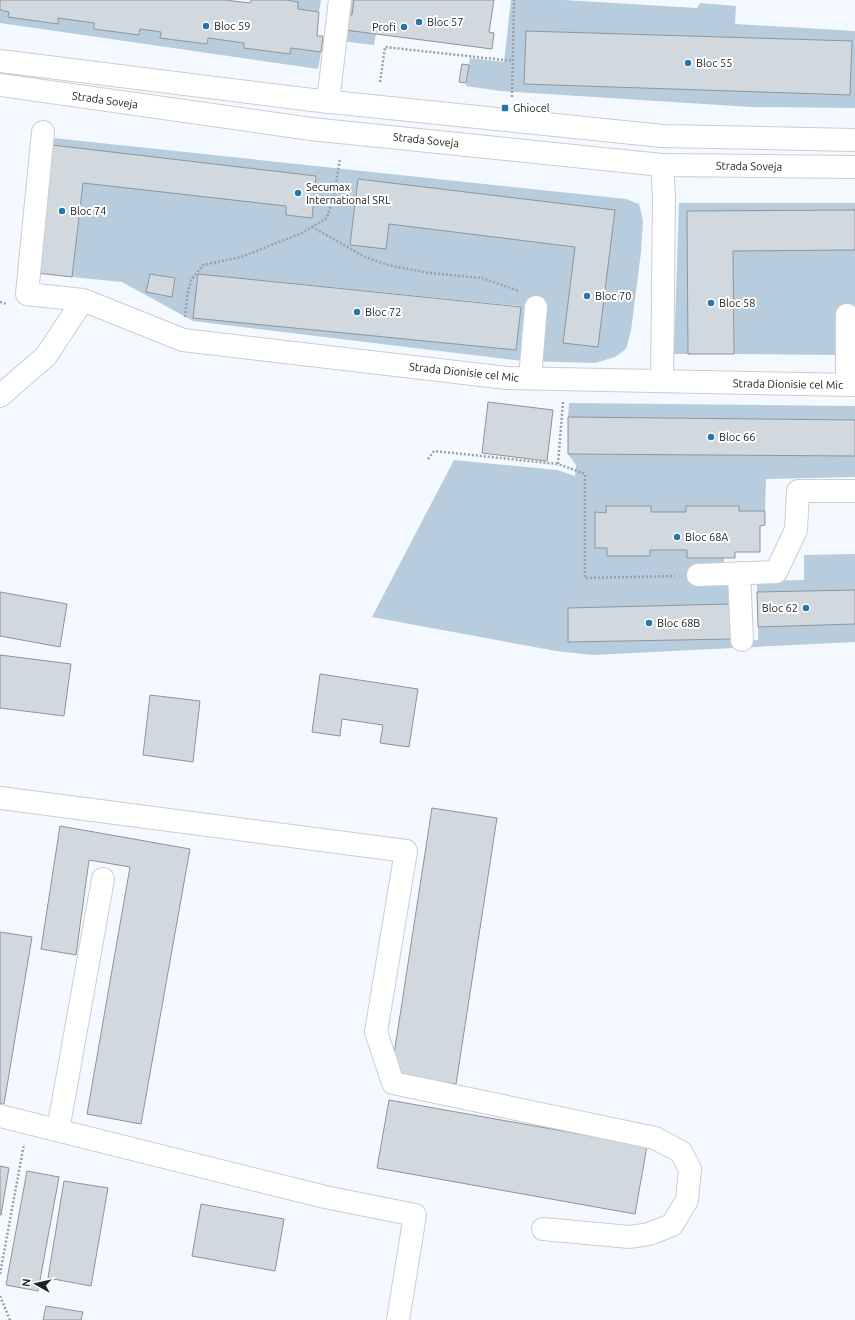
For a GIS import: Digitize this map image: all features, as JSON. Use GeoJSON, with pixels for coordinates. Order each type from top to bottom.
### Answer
{"type":"FeatureCollection","features":[{"type":"Feature","properties":{"kind":"street"},"geometry":{"type":"LineString","coordinates":[[328,102],[340,0]]}},
{"type":"Feature","properties":{"kind":"street"},"geometry":{"type":"LineString","coordinates":[[0,61],[328,102],[662,136],[855,140]]}},
{"type":"Feature","properties":{"kind":"street","name":"Strada Soveja"},"geometry":{"type":"LineString","coordinates":[[0,85],[311,129],[662,165],[855,167]]}},
{"type":"Feature","properties":{"kind":"street","name":"Strada Dionisie cel Mic"},"geometry":{"type":"LineString","coordinates":[[43,132],[27,294],[83,300],[183,340],[507,378],[851,385]]}},
{"type":"Feature","properties":{"kind":"street"},"geometry":{"type":"LineString","coordinates":[[662,165],[664,196],[662,381]]}},
{"type":"Feature","properties":{"kind":"street"},"geometry":{"type":"LineString","coordinates":[[0,396],[46,356],[83,300]]}},
{"type":"Feature","properties":{"kind":"street"},"geometry":{"type":"LineString","coordinates":[[530,378],[536,307]]}},
{"type":"Feature","properties":{"kind":"street"},"geometry":{"type":"LineString","coordinates":[[846,315],[851,385]]}},
{"type":"Feature","properties":{"kind":"street"},"geometry":{"type":"LineString","coordinates":[[698,575],[776,572],[796,530],[798,491],[855,491]]}},
{"type":"Feature","properties":{"kind":"street"},"geometry":{"type":"LineString","coordinates":[[739,573],[742,640]]}},
{"type":"Feature","properties":{"kind":"street"},"geometry":{"type":"LineString","coordinates":[[0,798],[406,851],[376,1032],[392,1083],[655,1138],[681,1152],[690,1169],[687,1200],[672,1225],[655,1232],[630,1237],[542,1229]]}},
{"type":"Feature","properties":{"kind":"street"},"geometry":{"type":"LineString","coordinates":[[58,1130],[103,879]]}},
{"type":"Feature","properties":{"kind":"street"},"geometry":{"type":"LineString","coordinates":[[0,1116],[325,1197],[415,1215],[398,1320]]}},
{"type":"Feature","properties":{"kind":"path"},"geometry":{"type":"LineString","coordinates":[[512,97],[514,0]]}},
{"type":"Feature","properties":{"kind":"path"},"geometry":{"type":"LineString","coordinates":[[380,82],[385,47],[513,61]]}},
{"type":"Feature","properties":{"kind":"path"},"geometry":{"type":"LineString","coordinates":[[183,340],[187,297],[191,280],[203,265],[242,257],[302,233],[327,218],[335,191],[340,158]]}},
{"type":"Feature","properties":{"kind":"path"},"geometry":{"type":"LineString","coordinates":[[312,227],[365,257],[382,263],[429,273],[482,278],[528,294],[536,307]]}},
{"type":"Feature","properties":{"kind":"path"},"geometry":{"type":"LineString","coordinates":[[558,464],[564,379]]}},
{"type":"Feature","properties":{"kind":"path"},"geometry":{"type":"LineString","coordinates":[[428,458],[434,451],[558,464],[585,474],[585,578],[698,575]]}},
{"type":"Feature","properties":{"kind":"path"},"geometry":{"type":"LineString","coordinates":[[0,1274],[28,1123]]}},
{"type":"Feature","properties":{"kind":"path"},"geometry":{"type":"LineString","coordinates":[[0,1296],[10,1320]]}},
{"type":"Feature","properties":{"kind":"shaded area"},"geometry":{"type":"Polygon","coordinates":[[[286,0],[321,0],[319,12],[298,9],[298,2],[286,0]]]}},
{"type":"Feature","properties":{"kind":"shaded area"},"geometry":{"type":"Polygon","coordinates":[[[347,0],[354,0],[352,15],[348,14],[376,34],[374,45],[340,41],[347,0]]]}},
{"type":"Feature","properties":{"kind":"shaded area"},"geometry":{"type":"Polygon","coordinates":[[[511,0],[564,0],[697,8],[700,3],[736,6],[735,24],[855,31],[855,108],[751,107],[500,91],[466,86],[470,58],[504,62],[511,0]],[[526,31],[525,84],[850,95],[852,41],[526,31]]]}},
{"type":"Feature","properties":{"kind":"shaded area"},"geometry":{"type":"Polygon","coordinates":[[[0,10],[9,12],[8,17],[57,24],[58,18],[94,23],[94,29],[139,35],[140,29],[161,32],[160,38],[207,44],[208,38],[244,43],[244,48],[289,54],[291,48],[321,52],[318,69],[0,23],[0,10]]]}},
{"type":"Feature","properties":{"kind":"shaded area"},"geometry":{"type":"Polygon","coordinates":[[[53,138],[626,199],[639,204],[643,220],[641,252],[631,331],[626,349],[615,357],[595,363],[523,361],[193,321],[122,282],[72,277],[83,183],[286,206],[286,215],[311,218],[316,176],[52,145],[53,138]],[[358,179],[350,245],[386,249],[389,224],[575,247],[563,342],[614,210],[358,179]],[[150,274],[147,292],[172,297],[175,278],[150,274]],[[198,274],[194,318],[516,350],[521,306],[198,274]]]}},
{"type":"Feature","properties":{"kind":"shaded area"},"geometry":{"type":"Polygon","coordinates":[[[679,203],[855,203],[855,210],[687,211],[688,354],[674,354],[679,203]]]}},
{"type":"Feature","properties":{"kind":"shaded area"},"geometry":{"type":"Polygon","coordinates":[[[855,250],[855,312],[837,312],[836,355],[734,354],[733,251],[855,250]]]}},
{"type":"Feature","properties":{"kind":"shaded area"},"geometry":{"type":"Polygon","coordinates":[[[569,403],[855,406],[855,420],[568,417],[569,403]]]}},
{"type":"Feature","properties":{"kind":"shaded area"},"geometry":{"type":"Polygon","coordinates":[[[568,454],[855,456],[855,477],[766,479],[765,511],[739,511],[739,506],[686,506],[686,512],[651,512],[606,506],[606,513],[595,512],[595,548],[607,548],[608,556],[650,556],[650,550],[687,550],[687,558],[724,558],[724,581],[736,581],[739,640],[758,640],[758,627],[855,624],[855,642],[593,655],[556,651],[372,617],[454,460],[557,470],[575,476],[576,465],[568,454]],[[729,604],[568,608],[568,642],[730,639],[729,604]]]}},
{"type":"Feature","properties":{"kind":"shaded area"},"geometry":{"type":"Polygon","coordinates":[[[855,554],[855,590],[757,592],[757,581],[804,580],[804,555],[855,554]]]}},
{"type":"Feature","properties":{"kind":"building","name":"Bloc 59"},"geometry":{"type":"Polygon","coordinates":[[[0,0],[225,0],[250,3],[251,0],[286,0],[298,2],[298,9],[319,12],[317,36],[323,36],[321,52],[291,48],[290,54],[244,48],[244,43],[208,38],[207,44],[160,38],[161,32],[140,29],[139,35],[94,29],[94,23],[58,18],[58,24],[8,17],[9,12],[0,10],[0,0]]]}},
{"type":"Feature","properties":{"kind":"building","name":"Bloc 57"},"geometry":{"type":"Polygon","coordinates":[[[354,0],[494,0],[489,32],[494,33],[492,49],[345,30],[348,14],[352,15],[354,0]]]}},
{"type":"Feature","properties":{"kind":"building","name":"Bloc 55"},"geometry":{"type":"Polygon","coordinates":[[[526,31],[852,41],[850,95],[524,84],[526,31]]]}},
{"type":"Feature","properties":{"kind":"building"},"geometry":{"type":"Polygon","coordinates":[[[462,64],[469,65],[466,83],[459,82],[462,64]]]}},
{"type":"Feature","properties":{"kind":"building","name":"Bloc 74"},"geometry":{"type":"Polygon","coordinates":[[[52,145],[316,176],[312,218],[286,215],[286,206],[83,183],[72,277],[37,273],[52,145]]]}},
{"type":"Feature","properties":{"kind":"building","name":"Bloc 70"},"geometry":{"type":"Polygon","coordinates":[[[358,179],[615,210],[598,347],[563,343],[575,247],[389,224],[386,249],[350,245],[358,179]]]}},
{"type":"Feature","properties":{"kind":"building","name":"Bloc 58"},"geometry":{"type":"Polygon","coordinates":[[[855,210],[855,250],[733,251],[734,354],[688,354],[687,211],[855,210]]]}},
{"type":"Feature","properties":{"kind":"building"},"geometry":{"type":"Polygon","coordinates":[[[150,274],[175,278],[172,297],[146,292],[150,274]]]}},
{"type":"Feature","properties":{"kind":"building","name":"Bloc 72"},"geometry":{"type":"Polygon","coordinates":[[[198,274],[521,307],[516,350],[193,318],[198,274]]]}},
{"type":"Feature","properties":{"kind":"building"},"geometry":{"type":"Polygon","coordinates":[[[488,402],[553,410],[547,461],[482,453],[488,402]]]}},
{"type":"Feature","properties":{"kind":"building","name":"Bloc 66"},"geometry":{"type":"Polygon","coordinates":[[[568,417],[855,420],[855,456],[568,454],[568,417]]]}},
{"type":"Feature","properties":{"kind":"building","name":"Bloc 68A"},"geometry":{"type":"Polygon","coordinates":[[[606,506],[651,506],[651,512],[686,512],[686,506],[739,506],[739,511],[765,511],[765,525],[760,526],[760,552],[735,552],[735,558],[687,558],[687,550],[650,550],[650,556],[607,556],[607,548],[595,548],[595,512],[606,513],[606,506]]]}},
{"type":"Feature","properties":{"kind":"building","name":"Bloc 62"},"geometry":{"type":"Polygon","coordinates":[[[855,590],[855,624],[758,627],[757,592],[855,590]]]}},
{"type":"Feature","properties":{"kind":"building"},"geometry":{"type":"Polygon","coordinates":[[[0,592],[67,604],[60,647],[0,636],[0,592]]]}},
{"type":"Feature","properties":{"kind":"building","name":"Bloc 68B"},"geometry":{"type":"Polygon","coordinates":[[[730,604],[731,639],[568,642],[568,608],[730,604]]]}},
{"type":"Feature","properties":{"kind":"building"},"geometry":{"type":"Polygon","coordinates":[[[0,655],[71,664],[64,716],[0,708],[0,655]]]}},
{"type":"Feature","properties":{"kind":"building"},"geometry":{"type":"Polygon","coordinates":[[[320,674],[418,689],[409,747],[380,743],[383,725],[342,719],[340,736],[312,732],[320,674]]]}},
{"type":"Feature","properties":{"kind":"building"},"geometry":{"type":"Polygon","coordinates":[[[150,695],[200,701],[193,762],[143,755],[150,695]]]}},
{"type":"Feature","properties":{"kind":"building"},"geometry":{"type":"Polygon","coordinates":[[[432,808],[497,818],[456,1084],[391,1074],[432,808]]]}},
{"type":"Feature","properties":{"kind":"building"},"geometry":{"type":"Polygon","coordinates":[[[60,826],[190,849],[141,1124],[87,1114],[130,867],[89,860],[76,955],[41,949],[60,826]]]}},
{"type":"Feature","properties":{"kind":"building"},"geometry":{"type":"Polygon","coordinates":[[[0,932],[32,937],[4,1104],[0,1104],[0,932]]]}},
{"type":"Feature","properties":{"kind":"building"},"geometry":{"type":"Polygon","coordinates":[[[389,1100],[647,1146],[635,1214],[377,1168],[389,1100]]]}},
{"type":"Feature","properties":{"kind":"building"},"geometry":{"type":"Polygon","coordinates":[[[0,1166],[9,1168],[1,1215],[0,1215],[0,1166]]]}},
{"type":"Feature","properties":{"kind":"building"},"geometry":{"type":"Polygon","coordinates":[[[27,1171],[59,1177],[38,1291],[6,1285],[27,1171]]]}},
{"type":"Feature","properties":{"kind":"building"},"geometry":{"type":"Polygon","coordinates":[[[64,1181],[108,1188],[91,1286],[48,1278],[64,1181]]]}},
{"type":"Feature","properties":{"kind":"building"},"geometry":{"type":"Polygon","coordinates":[[[201,1204],[284,1219],[275,1271],[192,1256],[201,1204]]]}},
{"type":"Feature","properties":{"kind":"building"},"geometry":{"type":"Polygon","coordinates":[[[46,1306],[83,1312],[81,1320],[43,1320],[46,1306]]]}},
{"type":"Feature","properties":{"kind":"place","name":"Bloc 57"},"geometry":{"type":"Point","coordinates":[419,22]}},
{"type":"Feature","properties":{"kind":"place","name":"Bloc 59"},"geometry":{"type":"Point","coordinates":[206,26]}},
{"type":"Feature","properties":{"kind":"place","name":"Profi"},"geometry":{"type":"Point","coordinates":[404,27]}},
{"type":"Feature","properties":{"kind":"place","name":"Bloc 55"},"geometry":{"type":"Point","coordinates":[688,63]}},
{"type":"Feature","properties":{"kind":"place","name":"Ghiocel"},"geometry":{"type":"Point","coordinates":[505,108]}},
{"type":"Feature","properties":{"kind":"place","name":"Secumax International SRL"},"geometry":{"type":"Point","coordinates":[298,193]}},
{"type":"Feature","properties":{"kind":"place","name":"Bloc 74"},"geometry":{"type":"Point","coordinates":[62,211]}},
{"type":"Feature","properties":{"kind":"place","name":"Bloc 70"},"geometry":{"type":"Point","coordinates":[587,296]}},
{"type":"Feature","properties":{"kind":"place","name":"Bloc 58"},"geometry":{"type":"Point","coordinates":[711,303]}},
{"type":"Feature","properties":{"kind":"place","name":"Bloc 72"},"geometry":{"type":"Point","coordinates":[357,312]}},
{"type":"Feature","properties":{"kind":"place","name":"Bloc 66"},"geometry":{"type":"Point","coordinates":[711,437]}},
{"type":"Feature","properties":{"kind":"place","name":"Bloc 68A"},"geometry":{"type":"Point","coordinates":[677,537]}},
{"type":"Feature","properties":{"kind":"place","name":"Bloc 62"},"geometry":{"type":"Point","coordinates":[806,608]}},
{"type":"Feature","properties":{"kind":"place","name":"Bloc 68B"},"geometry":{"type":"Point","coordinates":[649,623]}}]}
